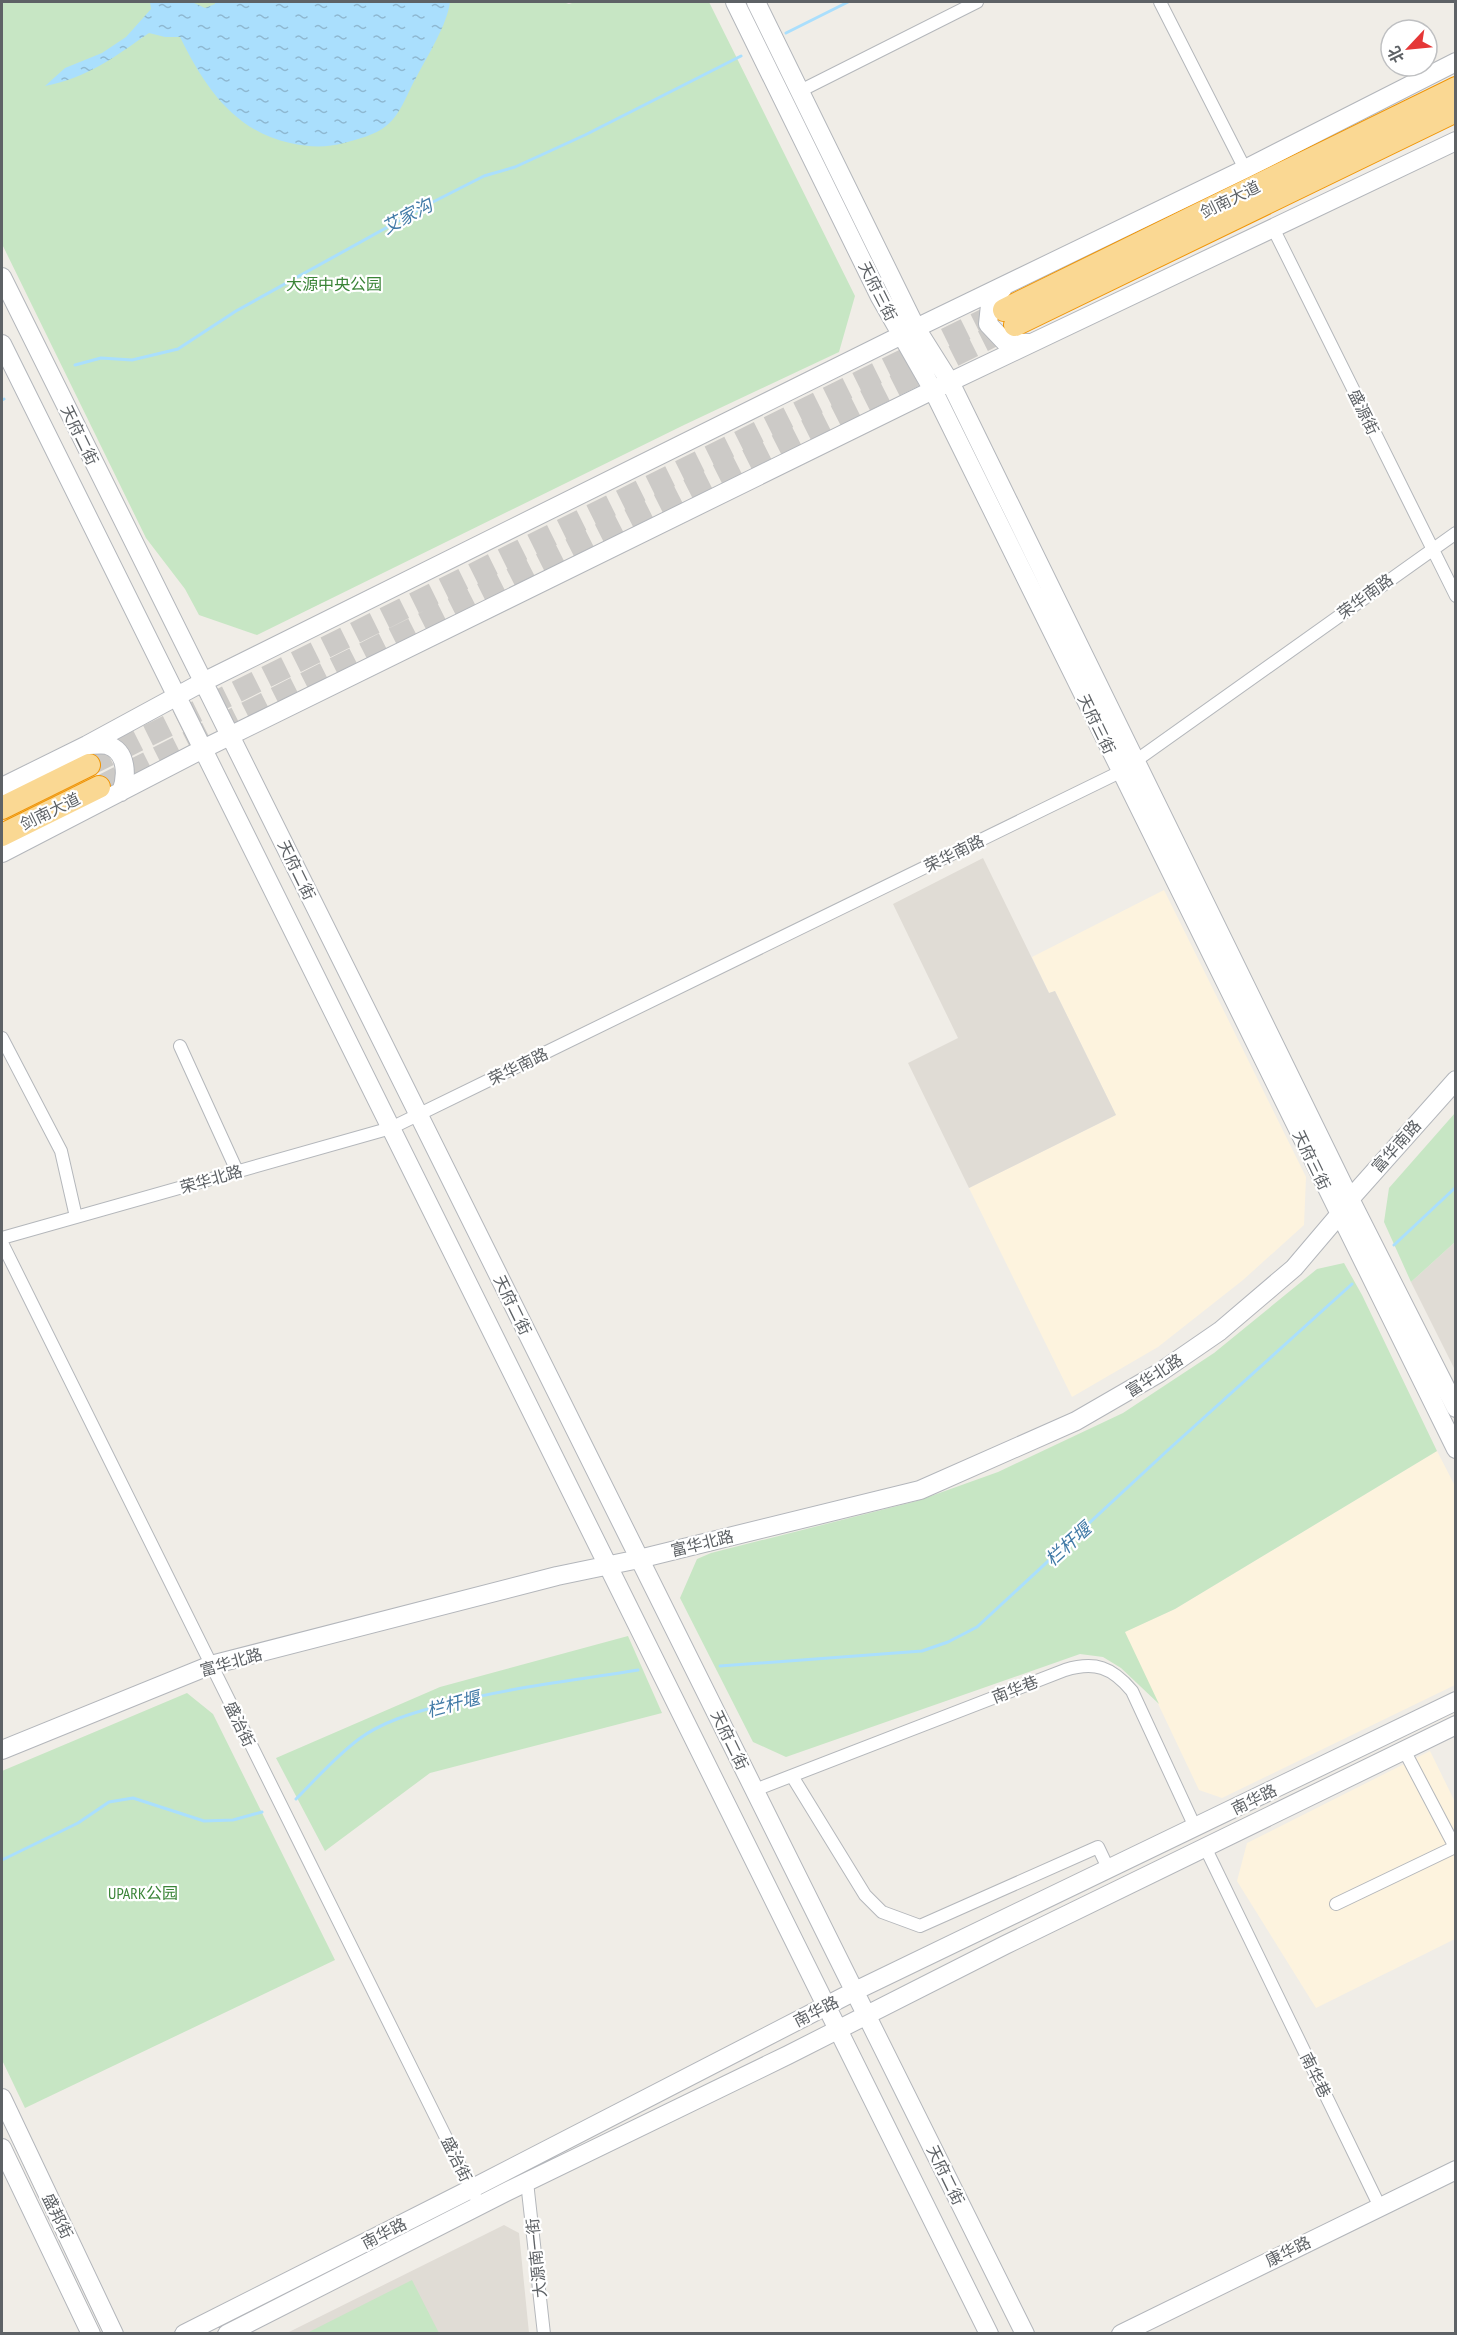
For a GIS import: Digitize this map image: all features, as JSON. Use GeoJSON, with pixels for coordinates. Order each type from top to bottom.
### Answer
{"type":"FeatureCollection","features":[{"type":"Feature","properties":{"kind":"highway","name":"剑南大道"},"geometry":{"type":"LineString","coordinates":[[1455,88],[1010,317],[1455,111]]}},
{"type":"Feature","properties":{"kind":"highway","name":"剑南大道"},"geometry":{"type":"LineString","coordinates":[[2,808],[88,755]]}},
{"type":"Feature","properties":{"kind":"highway","name":"剑南大道"},"geometry":{"type":"LineString","coordinates":[[2,835],[99,787]]}},
{"type":"Feature","properties":{"kind":"main road","name":"天府三街"},"geometry":{"type":"LineString","coordinates":[[735,2],[880,297],[950,382],[1350,1198],[1378,1291],[1455,1449]]}},
{"type":"Feature","properties":{"kind":"main road","name":"天府三街"},"geometry":{"type":"LineString","coordinates":[[756,2],[800,91],[933,390],[1339,1215],[1363,1241],[1392,1279],[1455,1408]]}},
{"type":"Feature","properties":{"kind":"main road"},"geometry":{"type":"LineString","coordinates":[[88,755],[203,682],[1006,284],[1245,169],[1455,62]]}},
{"type":"Feature","properties":{"kind":"main road"},"geometry":{"type":"LineString","coordinates":[[2,853],[203,749],[933,390],[1455,141]]}},
{"type":"Feature","properties":{"kind":"main road","name":"天府二街"},"geometry":{"type":"LineString","coordinates":[[2,277],[1025,2334]]}},
{"type":"Feature","properties":{"kind":"main road"},"geometry":{"type":"LineString","coordinates":[[1006,284],[990,305],[988,324],[1005,342],[1032,343]]}},
{"type":"Feature","properties":{"kind":"main road","name":"天府二街"},"geometry":{"type":"LineString","coordinates":[[2,344],[989,2334]]}},
{"type":"Feature","properties":{"kind":"main road"},"geometry":{"type":"LineString","coordinates":[[2,788],[109,746],[120,754],[126,770],[121,792]]}},
{"type":"Feature","properties":{"kind":"main road","name":"富华南路"},"geometry":{"type":"LineString","coordinates":[[1339,1215],[1350,1198],[1455,1080]]}},
{"type":"Feature","properties":{"kind":"main road","name":"富华北路"},"geometry":{"type":"LineString","coordinates":[[2,1750],[211,1665],[557,1576],[639,1559],[920,1490],[1076,1420],[1160,1373],[1220,1331],[1294,1268],[1339,1215]]}},
{"type":"Feature","properties":{"kind":"main road","name":"南华路"},"geometry":{"type":"LineString","coordinates":[[227,2334],[855,1991],[1455,1701]]}},
{"type":"Feature","properties":{"kind":"main road","name":"南华路"},"geometry":{"type":"LineString","coordinates":[[183,2334],[476,2197],[527,2181],[839,2030],[1005,1945],[1455,1725]]}},
{"type":"Feature","properties":{"kind":"main road","name":"盛邦街"},"geometry":{"type":"LineString","coordinates":[[2,2098],[114,2334]]}},
{"type":"Feature","properties":{"kind":"main road","name":"盛邦街"},"geometry":{"type":"LineString","coordinates":[[2,2148],[91,2334]]}},
{"type":"Feature","properties":{"kind":"main road","name":"康华路"},"geometry":{"type":"LineString","coordinates":[[1121,2334],[1455,2169]]}},
{"type":"Feature","properties":{"kind":"street"},"geometry":{"type":"LineString","coordinates":[[800,91],[977,2]]}},
{"type":"Feature","properties":{"kind":"street"},"geometry":{"type":"LineString","coordinates":[[1160,2],[1245,169]]}},
{"type":"Feature","properties":{"kind":"street","name":"盛源街"},"geometry":{"type":"LineString","coordinates":[[1273,228],[1455,596]]}},
{"type":"Feature","properties":{"kind":"street","name":"荣华南路"},"geometry":{"type":"LineString","coordinates":[[418,1115],[1120,772],[1455,532]]}},
{"type":"Feature","properties":{"kind":"street"},"geometry":{"type":"LineString","coordinates":[[2,1038],[61,1150],[76,1217]]}},
{"type":"Feature","properties":{"kind":"street"},"geometry":{"type":"LineString","coordinates":[[180,1046],[237,1171]]}},
{"type":"Feature","properties":{"kind":"street","name":"荣华北路"},"geometry":{"type":"LineString","coordinates":[[2,1238],[391,1128],[418,1115]]}},
{"type":"Feature","properties":{"kind":"street","name":"盛治街"},"geometry":{"type":"LineString","coordinates":[[2,1243],[476,2197]]}},
{"type":"Feature","properties":{"kind":"street","name":"南华巷"},"geometry":{"type":"LineString","coordinates":[[754,1790],[1065,1670],[1089,1665],[1112,1672],[1124,1681],[1132,1692],[1195,1827]]}},
{"type":"Feature","properties":{"kind":"street"},"geometry":{"type":"LineString","coordinates":[[1336,1904],[1455,1847],[1404,1750]]}},
{"type":"Feature","properties":{"kind":"street"},"geometry":{"type":"LineString","coordinates":[[792,1776],[865,1895],[882,1912],[920,1926],[1098,1847],[1108,1868]]}},
{"type":"Feature","properties":{"kind":"street","name":"南华巷"},"geometry":{"type":"LineString","coordinates":[[1205,1847],[1380,2207]]}},
{"type":"Feature","properties":{"kind":"street","name":"大源南一街"},"geometry":{"type":"LineString","coordinates":[[527,2181],[544,2334]]}},
{"type":"Feature","properties":{"kind":"shaded area"},"geometry":{"type":"Polygon","coordinates":[[[983,858],[1049,993],[1055,991],[1116,1115],[969,1188],[908,1063],[958,1038],[893,904],[983,858]]]}},
{"type":"Feature","properties":{"kind":"shaded area"},"geometry":{"type":"Polygon","coordinates":[[[1164,890],[1306,1177],[1304,1225],[1243,1280],[1158,1347],[1072,1397],[969,1188],[1116,1115],[1055,991],[1049,993],[1032,957],[1164,890]]]}},
{"type":"Feature","properties":{"kind":"shaded area"},"geometry":{"type":"Polygon","coordinates":[[[1455,1242],[1455,1370],[1411,1282],[1455,1242]]]}},
{"type":"Feature","properties":{"kind":"shaded area"},"geometry":{"type":"Polygon","coordinates":[[[1437,1451],[1455,1486],[1455,1685],[1222,1798],[1199,1790],[1124,1632],[1175,1609],[1437,1451]]]}},
{"type":"Feature","properties":{"kind":"shaded area"},"geometry":{"type":"Polygon","coordinates":[[[1430,1751],[1455,1802],[1455,1939],[1316,2008],[1237,1881],[1247,1843],[1430,1751]]]}},
{"type":"Feature","properties":{"kind":"shaded area"},"geometry":{"type":"Polygon","coordinates":[[[504,2225],[519,2233],[529,2333],[285,2334],[504,2225]]]}},
{"type":"Feature","properties":{"kind":"green space","name":"大源中央公园"},"geometry":{"type":"Polygon","coordinates":[[[2,2],[563,2],[569,4],[575,2],[709,2],[855,296],[839,352],[684,425],[257,635],[199,615],[185,589],[146,538],[2,244],[2,2]]]}},
{"type":"Feature","properties":{"kind":"green space"},"geometry":{"type":"Polygon","coordinates":[[[1455,1113],[1455,1242],[1411,1282],[1384,1222],[1389,1188],[1455,1113]]]}},
{"type":"Feature","properties":{"kind":"green space"},"geometry":{"type":"Polygon","coordinates":[[[1344,1263],[1362,1295],[1437,1451],[1175,1609],[1125,1632],[1159,1704],[1121,1668],[1103,1657],[1080,1654],[786,1757],[753,1742],[680,1598],[697,1559],[711,1553],[917,1501],[998,1472],[1123,1413],[1214,1353],[1317,1269],[1344,1263]]]}},
{"type":"Feature","properties":{"kind":"green space"},"geometry":{"type":"Polygon","coordinates":[[[628,1636],[662,1713],[430,1773],[325,1851],[276,1758],[440,1687],[628,1636]]]}},
{"type":"Feature","properties":{"kind":"green space","name":"UPARK公园"},"geometry":{"type":"Polygon","coordinates":[[[187,1693],[213,1714],[335,1960],[25,2108],[2,2060],[2,1771],[187,1693]]]}},
{"type":"Feature","properties":{"kind":"green space"},"geometry":{"type":"Polygon","coordinates":[[[412,2280],[439,2333],[307,2333],[412,2280]]]}},
{"type":"Feature","properties":{"kind":"water"},"geometry":{"type":"Polygon","coordinates":[[[150,2],[192,2],[205,8],[215,2],[450,2],[436,40],[400,109],[391,121],[382,129],[366,136],[337,145],[317,146],[290,143],[270,137],[237,117],[223,104],[199,73],[180,37],[165,37],[149,33],[88,72],[45,86],[65,68],[102,53],[126,37],[151,9],[150,2]]]}},
{"type":"Feature","properties":{"kind":"waterway","name":"艾家沟"},"geometry":{"type":"LineString","coordinates":[[786,33],[848,2]]}},
{"type":"Feature","properties":{"kind":"waterway","name":"艾家沟"},"geometry":{"type":"LineString","coordinates":[[75,365],[101,358],[132,360],[178,349],[236,311],[431,203],[484,176],[515,167],[585,135],[741,56]]}},
{"type":"Feature","properties":{"kind":"waterway","name":"栏杆堰"},"geometry":{"type":"LineString","coordinates":[[1394,1245],[1456,1187]]}},
{"type":"Feature","properties":{"kind":"waterway","name":"栏杆堰"},"geometry":{"type":"LineString","coordinates":[[720,1666],[922,1651],[948,1642],[977,1627],[1352,1284]]}},
{"type":"Feature","properties":{"kind":"waterway","name":"栏杆堰"},"geometry":{"type":"LineString","coordinates":[[296,1799],[351,1746],[368,1733],[398,1719],[489,1694],[638,1670]]}},
{"type":"Feature","properties":{"kind":"waterway","name":"栏杆堰"},"geometry":{"type":"LineString","coordinates":[[2,1860],[78,1823],[109,1802],[133,1798],[204,1821],[233,1820],[262,1812]]}},
{"type":"Feature","properties":{"kind":"tunnel"},"geometry":{"type":"LineString","coordinates":[[89,765],[1004,310]]}},
{"type":"Feature","properties":{"kind":"tunnel"},"geometry":{"type":"LineString","coordinates":[[99,787],[1015,325]]}}]}
